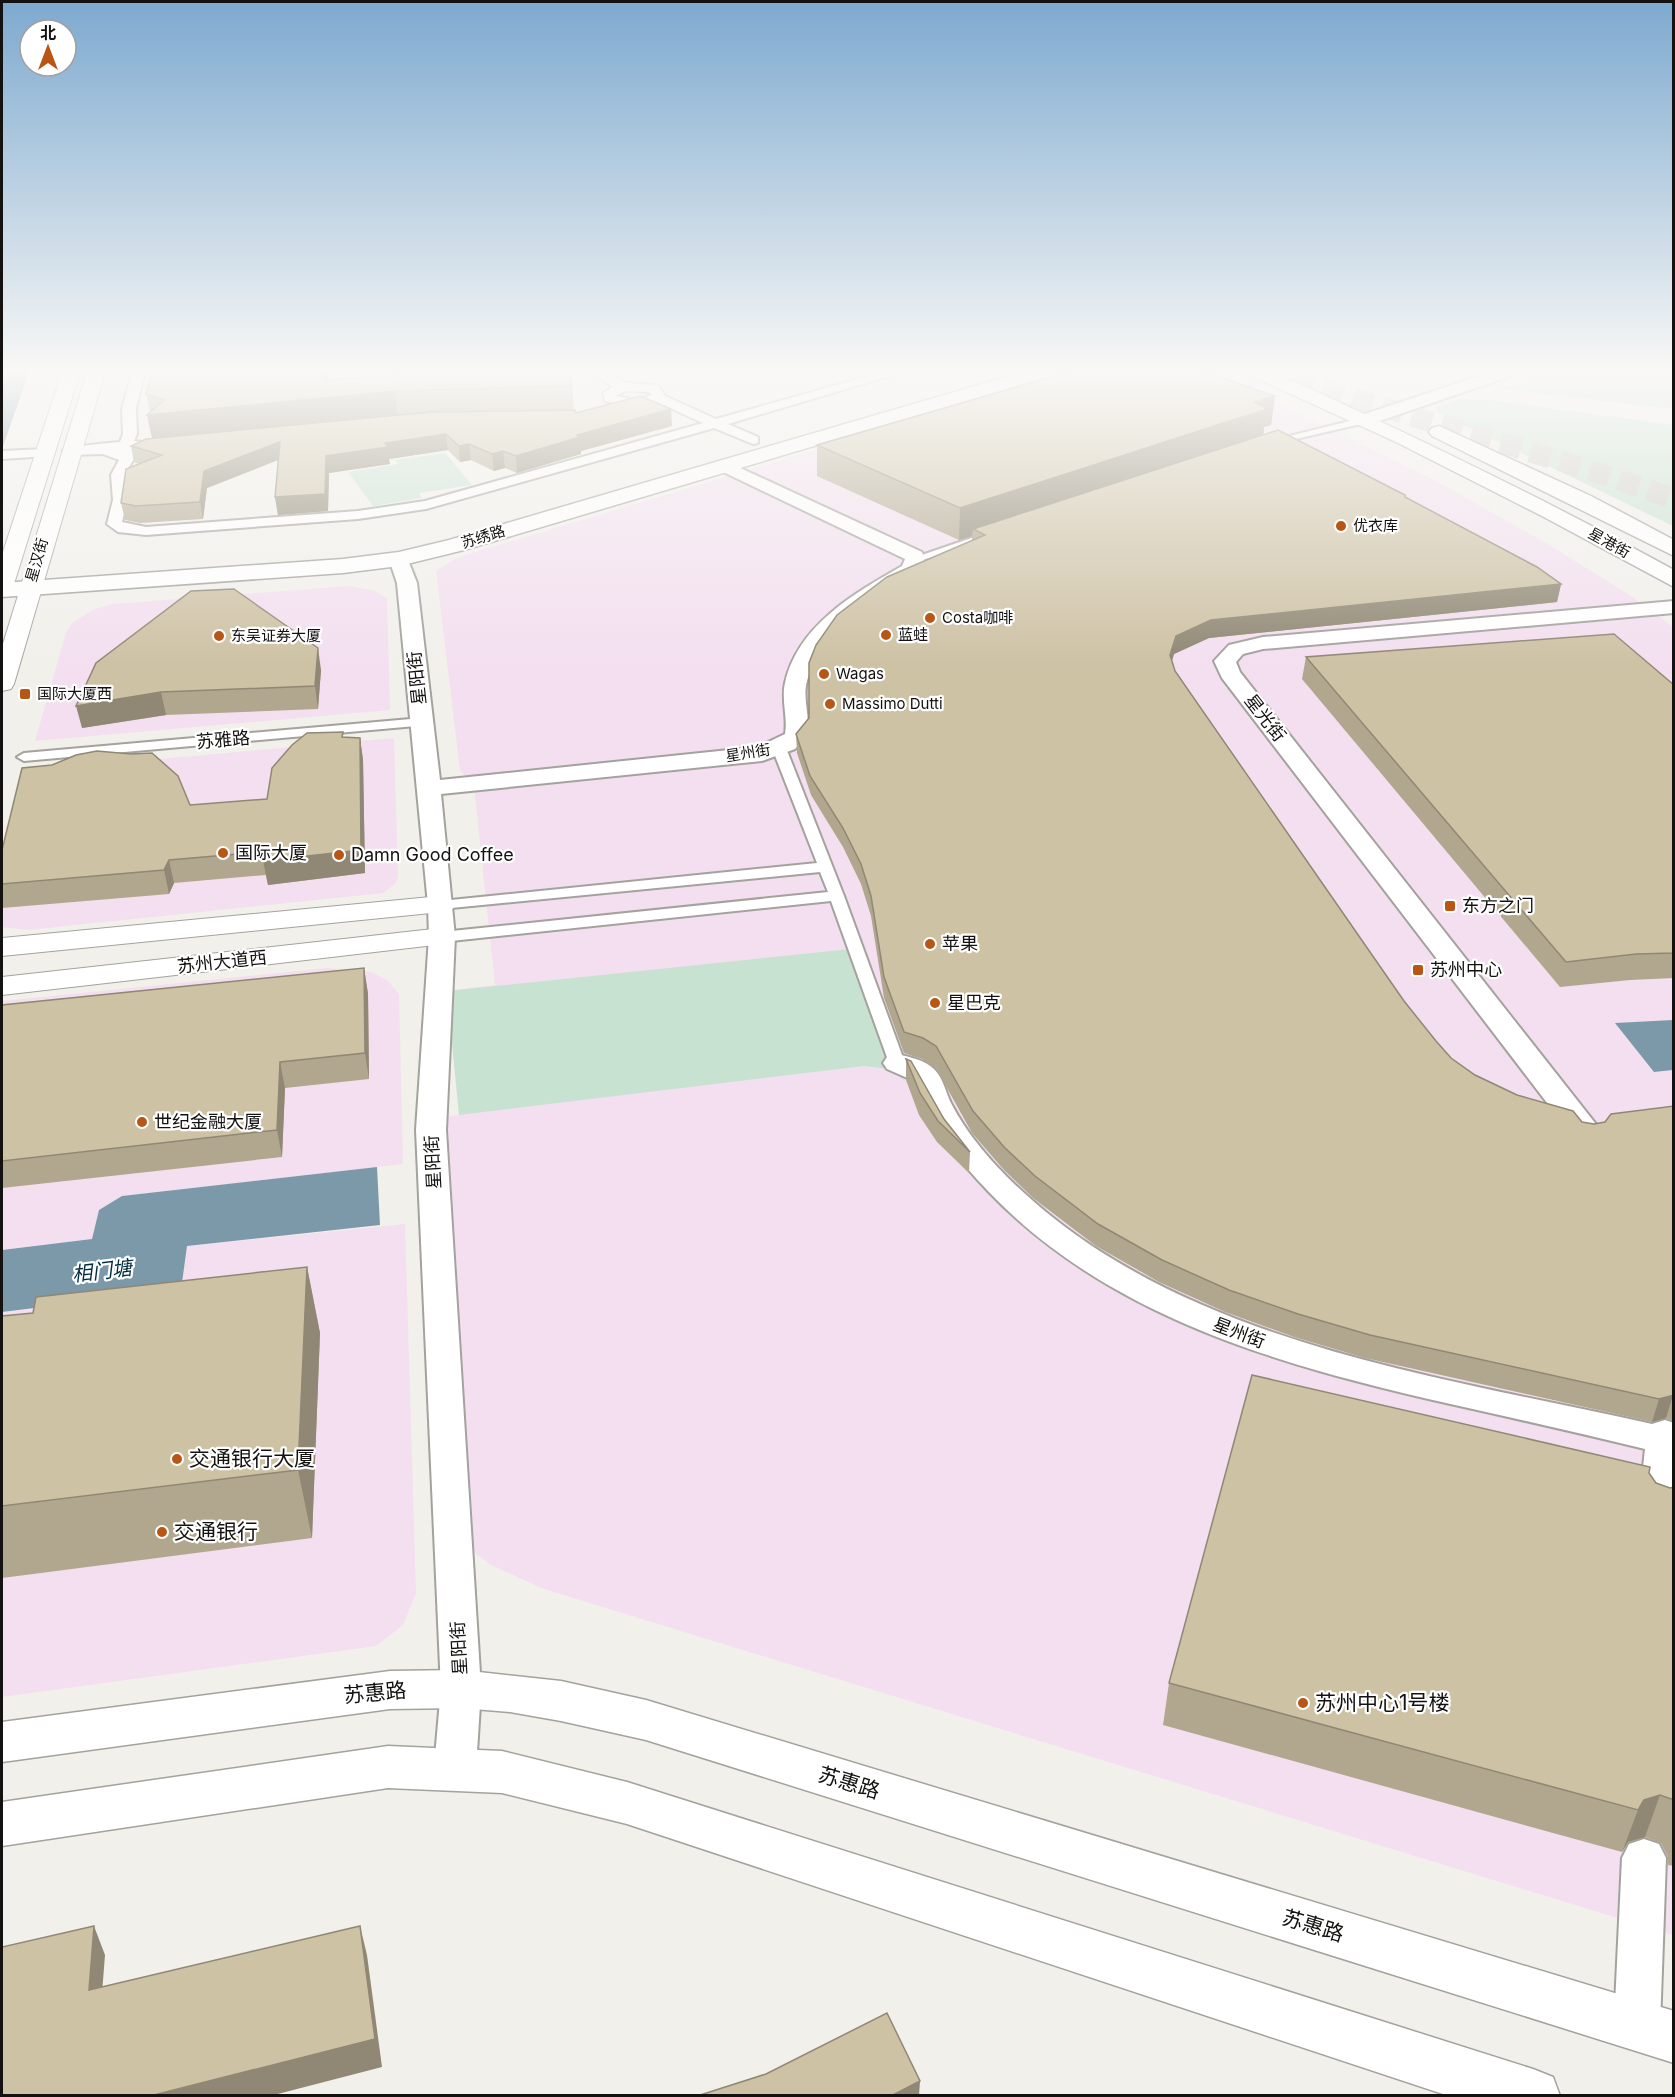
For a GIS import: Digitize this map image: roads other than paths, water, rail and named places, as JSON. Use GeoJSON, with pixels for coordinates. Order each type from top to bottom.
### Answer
{"type":"FeatureCollection","features":[{"type":"Feature","properties":{"kind":"main road","name":"星汉街"},"geometry":{"type":"LineString","coordinates":[[3,580],[40,467]]}},
{"type":"Feature","properties":{"kind":"main road","name":"星汉街"},"geometry":{"type":"LineString","coordinates":[[2,684],[65,467]]}},
{"type":"Feature","properties":{"kind":"main road","name":"苏绣路"},"geometry":{"type":"LineString","coordinates":[[32,578],[393,542],[441,531],[659,467]]}},
{"type":"Feature","properties":{"kind":"main road","name":"苏绣路"},"geometry":{"type":"LineString","coordinates":[[3,580],[399,559],[456,545],[717,467]]}},
{"type":"Feature","properties":{"kind":"main road","name":"星港街"},"geometry":{"type":"LineString","coordinates":[[1462,467],[1551,511],[1674,580]]}},
{"type":"Feature","properties":{"kind":"main road","name":"星港街"},"geometry":{"type":"LineString","coordinates":[[1511,467],[1674,549]]}},
{"type":"Feature","properties":{"kind":"main road","name":"苏州大道西"},"geometry":{"type":"LineString","coordinates":[[2,947],[441,921]]}},
{"type":"Feature","properties":{"kind":"main road","name":"苏州大道西"},"geometry":{"type":"LineString","coordinates":[[2,986],[441,921]]}},
{"type":"Feature","properties":{"kind":"main road","name":"苏惠路"},"geometry":{"type":"LineString","coordinates":[[2,1742],[390,1690],[461,1689],[561,1701],[646,1720],[1655,2032]]}},
{"type":"Feature","properties":{"kind":"main road"},"geometry":{"type":"LineString","coordinates":[[2,1824],[388,1767],[455,1768],[502,1772],[627,1803],[1533,2096]]}},
{"type":"Feature","properties":{"kind":"street"},"geometry":{"type":"LineString","coordinates":[[120,467],[116,483],[120,499],[114,524],[123,529],[147,531],[358,515],[426,505],[560,467]]}},
{"type":"Feature","properties":{"kind":"street"},"geometry":{"type":"LineString","coordinates":[[727,467],[904,549],[914,554],[916,559],[1006,529]]}},
{"type":"Feature","properties":{"kind":"street","name":"星阳街"},"geometry":{"type":"LineString","coordinates":[[399,559],[408,583],[441,921],[431,1130],[461,1689],[455,1768]]}},
{"type":"Feature","properties":{"kind":"street","name":"星州街"},"geometry":{"type":"LineString","coordinates":[[429,788],[762,754],[779,748],[796,736],[797,726],[793,705],[795,687],[800,668],[813,645],[841,614],[866,595],[909,570],[916,559]]}},
{"type":"Feature","properties":{"kind":"street","name":"星光街"},"geometry":{"type":"LineString","coordinates":[[1588,1135],[1230,673],[1225,662],[1236,649],[1263,643],[1674,607]]}},
{"type":"Feature","properties":{"kind":"street","name":"苏雅路"},"geometry":{"type":"LineString","coordinates":[[24,757],[422,722]]}},
{"type":"Feature","properties":{"kind":"street"},"geometry":{"type":"LineString","coordinates":[[779,748],[837,896],[897,1063]]}},
{"type":"Feature","properties":{"kind":"street"},"geometry":{"type":"LineString","coordinates":[[441,921],[826,867]]}},
{"type":"Feature","properties":{"kind":"street"},"geometry":{"type":"LineString","coordinates":[[441,921],[837,896]]}},
{"type":"Feature","properties":{"kind":"street","name":"星州街"},"geometry":{"type":"LineString","coordinates":[[897,1063],[918,1070],[925,1076],[938,1107],[967,1151],[1029,1215],[1084,1256],[1185,1312],[1263,1343],[1347,1368],[1668,1438]]}},
{"type":"Feature","properties":{"kind":"street"},"geometry":{"type":"LineString","coordinates":[[1658,1513],[1668,1438]]}},
{"type":"Feature","properties":{"kind":"street"},"geometry":{"type":"LineString","coordinates":[[1644,1858],[1655,2032]]}},
{"type":"Feature","properties":{"kind":"water"},"geometry":{"type":"Polygon","coordinates":[[[1673,1020],[1673,1070],[1654,1072],[1615,1023],[1673,1020]]]}},
{"type":"Feature","properties":{"kind":"water","name":"相门塘"},"geometry":{"type":"Polygon","coordinates":[[[377,1167],[380,1225],[187,1246],[181,1290],[2,1312],[2,1250],[92,1239],[99,1210],[122,1196],[377,1167]]]}},
{"type":"Feature","properties":{"kind":"tunnel"},"geometry":{"type":"LineString","coordinates":[[1578,467],[1674,499]]}},
{"type":"Feature","properties":{"kind":"place","name":"优衣库"},"geometry":{"type":"Point","coordinates":[1341,526]}},
{"type":"Feature","properties":{"kind":"place","name":"Costa咖啡"},"geometry":{"type":"Point","coordinates":[930,618]}},
{"type":"Feature","properties":{"kind":"place","name":"蓝蛙"},"geometry":{"type":"Point","coordinates":[886,635]}},
{"type":"Feature","properties":{"kind":"place","name":"东吴证券大厦"},"geometry":{"type":"Point","coordinates":[219,636]}},
{"type":"Feature","properties":{"kind":"place","name":"Wagas"},"geometry":{"type":"Point","coordinates":[824,674]}},
{"type":"Feature","properties":{"kind":"place","name":"国际大厦西"},"geometry":{"type":"Point","coordinates":[25,694]}},
{"type":"Feature","properties":{"kind":"place","name":"Massimo Dutti"},"geometry":{"type":"Point","coordinates":[830,704]}},
{"type":"Feature","properties":{"kind":"place","name":"国际大厦"},"geometry":{"type":"Point","coordinates":[223,853]}},
{"type":"Feature","properties":{"kind":"place","name":"Damn Good Coffee"},"geometry":{"type":"Point","coordinates":[339,855]}},
{"type":"Feature","properties":{"kind":"place","name":"东方之门"},"geometry":{"type":"Point","coordinates":[1450,906]}},
{"type":"Feature","properties":{"kind":"place","name":"苹果"},"geometry":{"type":"Point","coordinates":[930,944]}},
{"type":"Feature","properties":{"kind":"place","name":"苏州中心"},"geometry":{"type":"Point","coordinates":[1418,970]}},
{"type":"Feature","properties":{"kind":"place","name":"星巴克"},"geometry":{"type":"Point","coordinates":[935,1003]}},
{"type":"Feature","properties":{"kind":"place","name":"世纪金融大厦"},"geometry":{"type":"Point","coordinates":[142,1122]}},
{"type":"Feature","properties":{"kind":"place","name":"交通银行大厦"},"geometry":{"type":"Point","coordinates":[177,1459]}},
{"type":"Feature","properties":{"kind":"place","name":"交通银行"},"geometry":{"type":"Point","coordinates":[162,1532]}},
{"type":"Feature","properties":{"kind":"place","name":"苏州中心1号楼"},"geometry":{"type":"Point","coordinates":[1303,1703]}}]}
